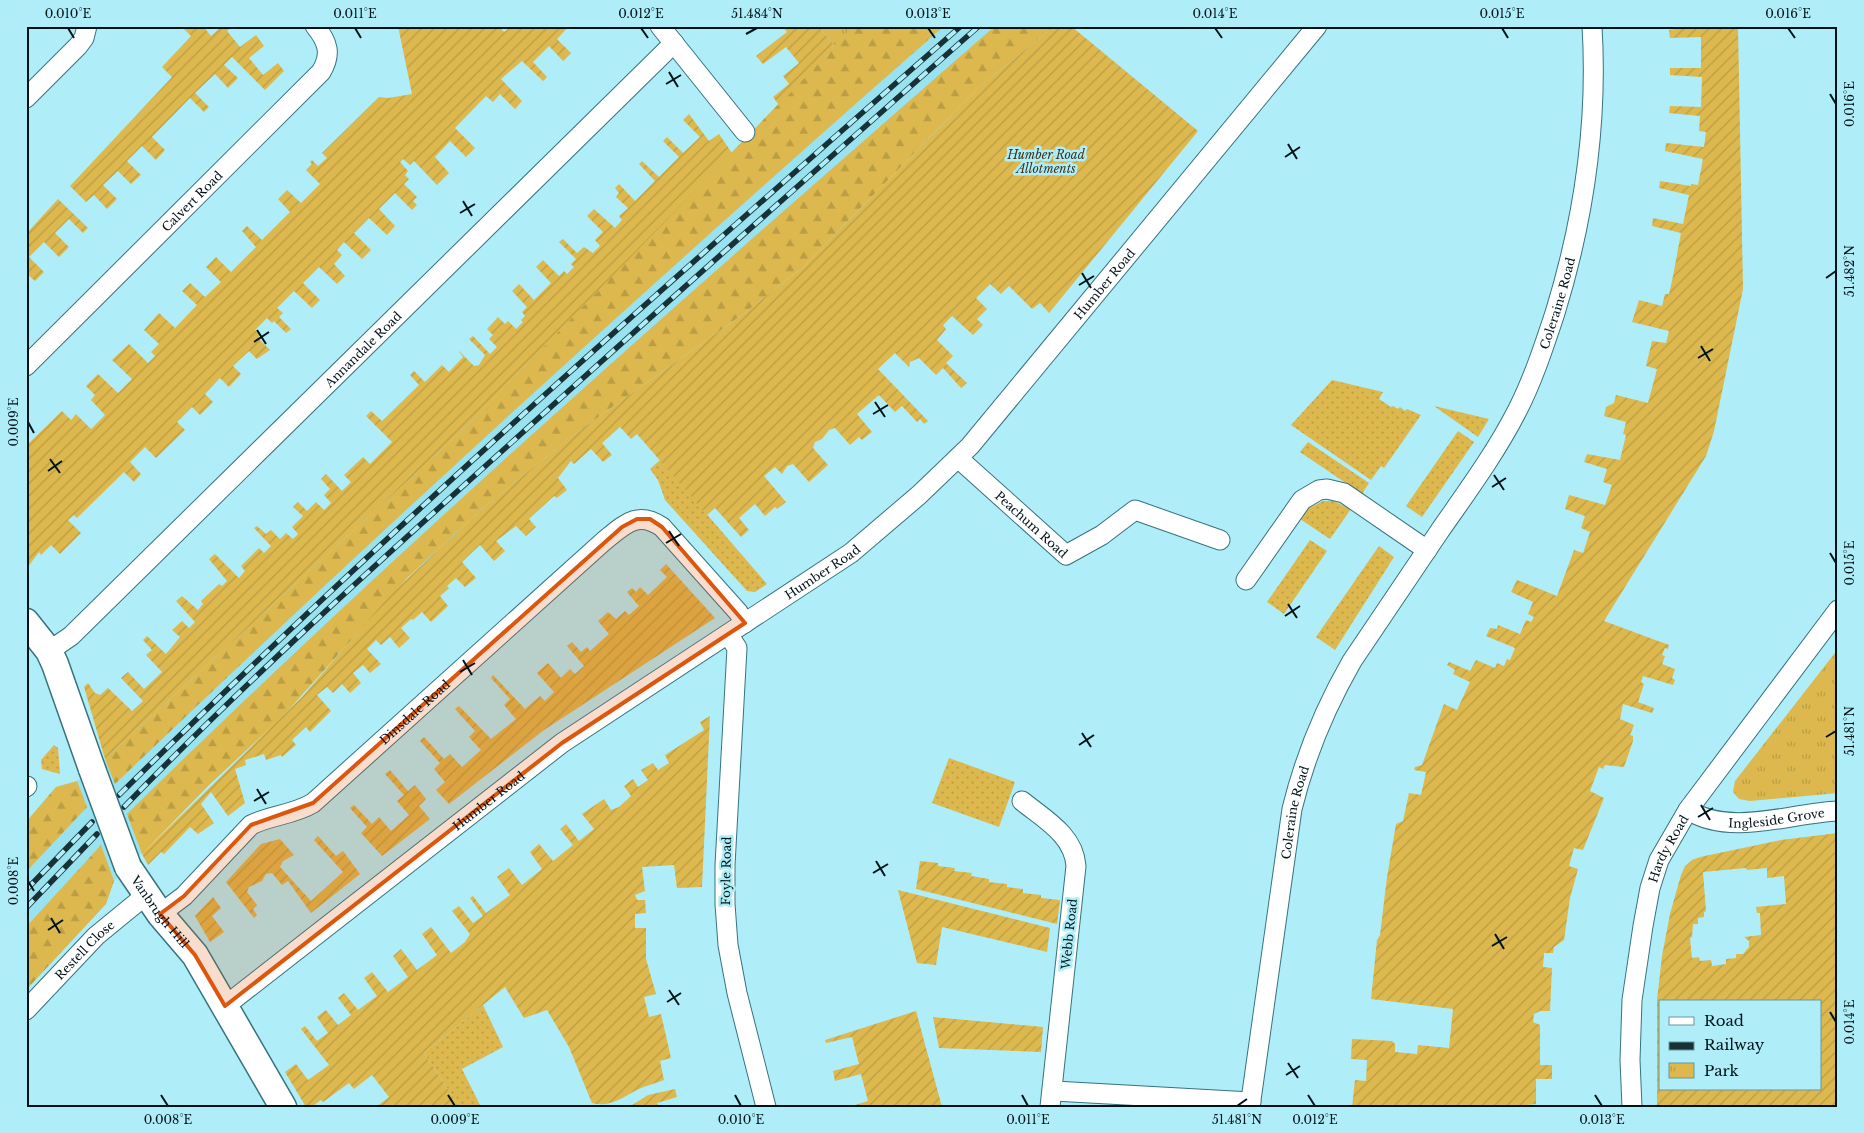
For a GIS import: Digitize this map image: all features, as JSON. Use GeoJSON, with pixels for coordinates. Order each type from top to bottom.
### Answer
{"type":"FeatureCollection","features":[{"type":"Feature","properties":{"kind":"street"},"geometry":{"type":"LineString","coordinates":[[26,98],[78,46],[84,38],[86,26]]}},
{"type":"Feature","properties":{"kind":"street","name":"Calvert Road"},"geometry":{"type":"LineString","coordinates":[[26,366],[321,72],[327,62],[328,46],[315,26]]}},
{"type":"Feature","properties":{"kind":"street"},"geometry":{"type":"LineString","coordinates":[[660,26],[744,132]]}},
{"type":"Feature","properties":{"kind":"street","name":"Humber Road"},"geometry":{"type":"LineString","coordinates":[[224,1006],[562,743],[851,553],[878,531],[958,458],[1038,365],[1316,26]]}},
{"type":"Feature","properties":{"kind":"street","name":"Coleraine Road"},"geometry":{"type":"LineString","coordinates":[[1250,1104],[1292,809],[1302,769],[1329,703],[1352,661],[1485,464],[1517,411],[1553,319],[1576,236],[1587,175],[1593,125],[1592,26]]}},
{"type":"Feature","properties":{"kind":"street","name":"Annandale Road"},"geometry":{"type":"LineString","coordinates":[[49,651],[71,636],[674,43]]}},
{"type":"Feature","properties":{"kind":"street","name":"Peachum Road"},"geometry":{"type":"LineString","coordinates":[[958,458],[1066,555],[1102,536],[1134,510],[1220,540]]}},
{"type":"Feature","properties":{"kind":"street"},"geometry":{"type":"LineString","coordinates":[[1246,580],[1302,500],[1319,490],[1327,489],[1344,493],[1427,550]]}},
{"type":"Feature","properties":{"kind":"street","name":"Dinsdale Road"},"geometry":{"type":"LineString","coordinates":[[153,905],[184,896],[251,825],[261,820],[293,812],[313,803],[604,541],[636,519],[650,519],[662,527],[738,612],[745,623]]}},
{"type":"Feature","properties":{"kind":"street","name":"Hardy Road"},"geometry":{"type":"LineString","coordinates":[[1632,1107],[1630,1060],[1632,1000],[1642,926],[1650,888],[1659,860],[1688,810],[1838,610]]}},
{"type":"Feature","properties":{"kind":"street","name":"Vanbrugh Hill"},"geometry":{"type":"LineString","coordinates":[[26,622],[49,651],[128,867],[153,905],[195,955],[283,1107]]}},
{"type":"Feature","properties":{"kind":"street","name":"Foyle Road"},"geometry":{"type":"LineString","coordinates":[[728,634],[737,648],[725,865],[728,944],[737,993],[766,1107]]}},
{"type":"Feature","properties":{"kind":"street","name":"Webb Road"},"geometry":{"type":"LineString","coordinates":[[1022,801],[1064,836],[1075,855],[1076,866],[1052,1099],[1250,1104]]}},
{"type":"Feature","properties":{"kind":"street","name":"Ingleside Grove"},"geometry":{"type":"LineString","coordinates":[[1688,810],[1702,819],[1740,822],[1838,811]]}},
{"type":"Feature","properties":{"kind":"street","name":"Restell Close"},"geometry":{"type":"LineString","coordinates":[[26,1010],[96,936],[153,905]]}},
{"type":"Feature","properties":{"kind":"highlighted area"},"geometry":{"type":"Polygon","coordinates":[[[637,519],[650,519],[662,527],[745,623],[562,743],[225,1006],[195,955],[160,914],[184,896],[251,825],[313,803],[622,527],[637,519]]]}},
{"type":"Feature","properties":{"kind":"shaded area"},"geometry":{"type":"Polygon","coordinates":[[[854,26],[1055,26],[979,87],[656,374],[520,477],[407,578],[283,716],[208,786],[114,881],[106,904],[26,990],[26,822],[56,787],[77,781],[105,759],[463,430],[854,26]]]}},
{"type":"Feature","properties":{"kind":"green space"},"geometry":{"type":"Polygon","coordinates":[[[181,26],[203,26],[211,36],[222,26],[233,26],[227,31],[240,47],[256,35],[264,46],[249,58],[263,75],[278,63],[284,71],[265,90],[232,57],[224,65],[238,78],[228,88],[215,74],[195,93],[209,107],[204,112],[190,98],[152,137],[165,150],[156,160],[142,146],[127,161],[141,175],[131,184],[118,171],[103,185],[117,199],[107,209],[94,195],[86,202],[70,186],[172,77],[162,67],[191,36],[181,26]]]}},
{"type":"Feature","properties":{"kind":"green space"},"geometry":{"type":"Polygon","coordinates":[[[398,26],[499,26],[504,32],[512,26],[569,26],[557,39],[571,53],[563,61],[549,46],[533,62],[547,77],[543,81],[522,61],[501,79],[522,101],[515,109],[500,94],[493,102],[486,96],[455,128],[475,148],[466,157],[450,141],[435,157],[449,173],[437,185],[414,161],[410,165],[403,159],[400,162],[408,171],[405,175],[409,179],[404,184],[417,197],[413,201],[417,205],[412,210],[395,193],[379,209],[395,226],[387,235],[369,218],[354,233],[371,250],[362,259],[344,242],[337,250],[342,255],[334,264],[345,276],[337,284],[319,267],[303,283],[320,300],[312,308],[294,291],[277,308],[283,313],[279,317],[291,329],[286,333],[274,321],[272,323],[267,318],[255,330],[260,335],[258,338],[270,350],[257,359],[249,351],[233,366],[241,374],[229,387],[220,378],[205,394],[213,402],[200,415],[192,407],[177,422],[185,430],[156,458],[145,447],[130,462],[141,474],[134,482],[124,472],[77,518],[74,515],[68,520],[81,533],[60,554],[51,545],[41,555],[39,552],[27,568],[26,446],[62,411],[71,420],[76,414],[91,429],[105,415],[91,400],[95,395],[86,386],[98,374],[118,393],[132,379],[112,360],[129,344],[148,363],[155,356],[151,352],[159,344],[144,330],[159,313],[175,328],[197,305],[182,291],[190,283],[205,297],[221,282],[206,267],[216,257],[231,272],[256,247],[242,231],[247,226],[262,240],[290,212],[278,199],[287,190],[301,203],[320,184],[306,170],[312,164],[310,162],[312,160],[318,166],[327,158],[322,153],[379,97],[388,98],[412,94],[398,26]]]}},
{"type":"Feature","properties":{"kind":"green space"},"geometry":{"type":"Polygon","coordinates":[[[782,26],[818,26],[835,46],[779,105],[773,97],[789,84],[783,76],[799,63],[786,47],[763,64],[756,56],[787,32],[782,26]]]}},
{"type":"Feature","properties":{"kind":"green space"},"geometry":{"type":"Polygon","coordinates":[[[818,26],[854,26],[835,46],[818,26]]]}},
{"type":"Feature","properties":{"kind":"green space"},"geometry":{"type":"Polygon","coordinates":[[[854,26],[944,26],[525,400],[115,784],[105,759],[463,430],[854,26]]]}},
{"type":"Feature","properties":{"kind":"green space"},"geometry":{"type":"Polygon","coordinates":[[[995,26],[1055,26],[979,87],[803,267],[746,312],[576,433],[483,508],[407,578],[283,716],[208,786],[142,854],[127,814],[232,712],[339,611],[555,414],[995,26]]]}},
{"type":"Feature","properties":{"kind":"green space","name":"Humber Road Allotments"},"geometry":{"type":"Polygon","coordinates":[[[1055,26],[1071,26],[1198,131],[1049,313],[1040,303],[1032,309],[1009,286],[1001,294],[990,284],[976,298],[987,309],[977,319],[983,325],[973,335],[952,316],[943,325],[946,329],[937,340],[953,356],[946,363],[967,383],[961,388],[943,368],[936,375],[919,358],[910,362],[909,367],[895,353],[878,369],[928,421],[924,424],[920,419],[917,422],[902,406],[895,412],[879,395],[857,414],[872,432],[862,440],[859,437],[850,445],[835,428],[829,430],[822,439],[815,442],[813,448],[828,465],[809,482],[793,464],[787,466],[782,474],[775,467],[764,476],[786,502],[777,509],[775,507],[765,516],[755,504],[739,518],[749,530],[741,537],[715,508],[707,515],[637,434],[631,439],[620,427],[602,443],[612,455],[603,462],[591,449],[574,464],[571,461],[558,478],[567,490],[557,498],[554,496],[529,519],[536,527],[526,536],[516,526],[496,541],[505,551],[494,561],[480,545],[462,562],[476,578],[465,587],[456,578],[447,586],[449,588],[440,596],[448,606],[431,622],[422,612],[413,620],[411,619],[401,628],[410,638],[399,648],[390,637],[381,645],[376,640],[367,649],[381,664],[370,673],[363,665],[353,673],[361,683],[350,693],[342,684],[333,693],[327,687],[317,695],[331,711],[310,732],[306,727],[292,740],[296,745],[282,757],[281,755],[266,760],[264,754],[245,760],[246,765],[235,769],[245,803],[228,816],[211,792],[201,804],[214,823],[198,834],[190,827],[164,854],[161,852],[148,865],[142,854],[302,697],[390,595],[483,508],[576,433],[746,312],[803,267],[979,87],[1055,26]]]}},
{"type":"Feature","properties":{"kind":"green space"},"geometry":{"type":"Polygon","coordinates":[[[1698,26],[1738,26],[1743,289],[1714,431],[1706,456],[1604,621],[1669,645],[1668,649],[1665,648],[1662,655],[1665,656],[1662,664],[1675,669],[1672,678],[1675,680],[1673,685],[1643,676],[1641,682],[1644,684],[1638,702],[1654,708],[1652,713],[1623,704],[1620,719],[1634,725],[1630,735],[1633,736],[1633,741],[1624,767],[1605,765],[1603,769],[1599,767],[1590,791],[1604,798],[1583,850],[1574,848],[1569,866],[1578,869],[1570,898],[1564,940],[1554,947],[1553,953],[1544,953],[1543,967],[1552,968],[1550,1011],[1540,1011],[1534,1014],[1533,1022],[1540,1025],[1540,1065],[1552,1065],[1552,1079],[1536,1079],[1536,1104],[1507,1107],[1352,1107],[1355,1080],[1366,1081],[1367,1060],[1351,1059],[1352,1039],[1392,1041],[1395,1044],[1395,1052],[1417,1054],[1418,1045],[1449,1048],[1453,1009],[1371,999],[1377,940],[1380,935],[1396,824],[1403,821],[1409,793],[1421,795],[1426,772],[1414,770],[1415,767],[1422,765],[1444,704],[1457,710],[1470,682],[1453,674],[1455,670],[1447,665],[1449,662],[1470,671],[1476,660],[1495,668],[1497,663],[1504,666],[1507,659],[1510,660],[1515,648],[1486,636],[1490,628],[1497,629],[1498,625],[1520,634],[1526,620],[1531,622],[1534,617],[1528,614],[1533,602],[1511,592],[1517,580],[1557,596],[1574,550],[1583,553],[1590,532],[1581,528],[1585,516],[1565,509],[1569,495],[1605,505],[1612,485],[1603,482],[1607,469],[1584,462],[1587,454],[1620,460],[1626,435],[1623,434],[1626,422],[1604,416],[1606,407],[1614,403],[1616,395],[1648,403],[1657,369],[1646,366],[1652,341],[1666,343],[1669,331],[1632,322],[1639,300],[1662,306],[1665,294],[1669,294],[1681,233],[1652,226],[1653,218],[1683,224],[1689,195],[1659,188],[1660,181],[1691,186],[1691,184],[1698,185],[1703,159],[1665,151],[1666,143],[1704,147],[1706,132],[1699,131],[1700,116],[1669,113],[1670,106],[1701,107],[1702,77],[1670,75],[1670,68],[1701,68],[1701,37],[1670,38],[1669,30],[1698,26]]]}},
{"type":"Feature","properties":{"kind":"green space"},"geometry":{"type":"Polygon","coordinates":[[[689,114],[709,141],[719,134],[732,153],[463,430],[105,759],[84,687],[88,683],[95,693],[100,695],[108,688],[132,711],[143,701],[121,678],[128,672],[144,689],[162,672],[146,655],[152,650],[143,640],[147,636],[166,654],[180,637],[172,630],[182,621],[189,628],[195,622],[176,601],[182,596],[198,610],[203,604],[201,601],[219,584],[222,586],[227,581],[209,559],[215,554],[239,578],[245,571],[241,566],[259,548],[264,553],[271,546],[254,528],[257,526],[266,534],[271,530],[280,539],[286,533],[293,539],[298,534],[292,527],[303,516],[293,507],[298,502],[307,511],[316,502],[324,510],[331,503],[324,495],[330,489],[321,479],[326,474],[342,491],[351,482],[344,475],[363,457],[370,464],[392,442],[366,416],[371,411],[382,421],[419,385],[410,375],[414,371],[425,382],[442,365],[449,372],[463,357],[458,350],[474,366],[479,365],[485,355],[469,339],[473,336],[490,354],[497,347],[489,339],[493,335],[487,329],[498,317],[505,324],[508,321],[516,329],[523,322],[521,320],[525,316],[522,312],[527,307],[512,291],[519,284],[534,300],[551,283],[536,267],[543,260],[559,276],[564,271],[567,274],[574,267],[571,264],[576,259],[559,242],[563,239],[577,253],[584,247],[593,253],[600,246],[595,240],[603,232],[587,216],[594,209],[615,228],[622,220],[619,216],[628,208],[616,197],[619,193],[615,188],[619,184],[635,201],[655,181],[639,164],[642,161],[659,177],[679,157],[663,141],[667,137],[683,153],[700,137],[683,120],[689,114]]]}},
{"type":"Feature","properties":{"kind":"green space"},"geometry":{"type":"Polygon","coordinates":[[[58,199],[88,228],[83,233],[69,219],[55,233],[69,247],[59,257],[44,242],[29,257],[44,272],[35,281],[26,273],[26,234],[58,199]]]}},
{"type":"Feature","properties":{"kind":"green space"},"geometry":{"type":"Polygon","coordinates":[[[1332,380],[1383,392],[1379,399],[1391,407],[1393,406],[1398,409],[1400,407],[1405,411],[1407,409],[1421,415],[1384,468],[1381,466],[1371,480],[1291,425],[1332,380]]]}},
{"type":"Feature","properties":{"kind":"green space"},"geometry":{"type":"Polygon","coordinates":[[[1434,406],[1489,419],[1478,437],[1434,406]]]}},
{"type":"Feature","properties":{"kind":"green space"},"geometry":{"type":"Polygon","coordinates":[[[1458,431],[1474,442],[1422,517],[1406,506],[1458,431]]]}},
{"type":"Feature","properties":{"kind":"green space"},"geometry":{"type":"Polygon","coordinates":[[[1308,442],[1369,483],[1362,494],[1300,452],[1308,442]]]}},
{"type":"Feature","properties":{"kind":"green space"},"geometry":{"type":"Polygon","coordinates":[[[660,460],[767,584],[755,592],[747,591],[665,500],[658,480],[650,469],[660,460]]]}},
{"type":"Feature","properties":{"kind":"green space"},"geometry":{"type":"Polygon","coordinates":[[[1323,501],[1333,501],[1351,509],[1330,539],[1300,519],[1305,510],[1323,501]]]}},
{"type":"Feature","properties":{"kind":"green space"},"geometry":{"type":"Polygon","coordinates":[[[1310,540],[1327,551],[1284,614],[1267,602],[1310,540]]]}},
{"type":"Feature","properties":{"kind":"green space"},"geometry":{"type":"Polygon","coordinates":[[[1379,546],[1394,557],[1335,650],[1316,637],[1379,546]]]}},
{"type":"Feature","properties":{"kind":"green space"},"geometry":{"type":"Polygon","coordinates":[[[666,564],[715,618],[544,730],[449,804],[436,790],[445,782],[434,769],[440,763],[420,741],[424,737],[444,759],[450,754],[462,767],[481,750],[469,737],[475,731],[455,709],[459,706],[491,739],[516,719],[504,705],[510,699],[491,678],[493,675],[525,709],[540,696],[545,701],[554,692],[537,673],[548,663],[561,678],[570,669],[575,674],[584,666],[567,646],[572,642],[581,652],[587,647],[590,651],[609,634],[598,621],[608,612],[616,619],[625,611],[629,615],[639,606],[627,592],[632,588],[636,592],[640,587],[648,595],[667,577],[660,570],[666,564]]]}},
{"type":"Feature","properties":{"kind":"green space"},"geometry":{"type":"Polygon","coordinates":[[[1838,649],[1838,793],[1750,801],[1739,799],[1733,792],[1735,781],[1838,649]]]}},
{"type":"Feature","properties":{"kind":"green space"},"geometry":{"type":"Polygon","coordinates":[[[710,716],[702,887],[677,888],[674,865],[642,867],[645,891],[635,895],[637,900],[645,900],[646,913],[635,914],[635,928],[646,928],[646,959],[656,994],[644,997],[649,1017],[661,1014],[671,1058],[660,1061],[664,1080],[641,1088],[612,1103],[592,1103],[569,1047],[547,1010],[524,1018],[505,987],[424,1053],[460,1107],[376,1107],[389,1097],[372,1075],[354,1089],[349,1083],[323,1102],[321,1100],[311,1107],[306,1107],[285,1072],[296,1064],[308,1080],[329,1065],[301,1029],[305,1026],[317,1041],[328,1033],[317,1017],[326,1010],[338,1025],[351,1015],[338,998],[344,993],[358,1010],[377,996],[364,978],[372,972],[388,992],[408,977],[393,956],[401,949],[417,970],[437,955],[422,934],[431,927],[451,953],[465,942],[470,934],[452,911],[459,906],[473,923],[483,916],[470,898],[473,896],[486,913],[510,895],[497,877],[509,868],[522,885],[542,869],[530,852],[539,844],[553,861],[573,845],[560,829],[566,824],[579,841],[594,829],[582,814],[604,799],[611,810],[619,807],[631,796],[624,786],[633,779],[638,787],[648,780],[641,770],[653,763],[658,770],[669,763],[665,755],[704,730],[700,722],[710,716]]]}},
{"type":"Feature","properties":{"kind":"green space"},"geometry":{"type":"Polygon","coordinates":[[[54,745],[58,748],[60,774],[42,769],[41,760],[54,745]]]}},
{"type":"Feature","properties":{"kind":"green space"},"geometry":{"type":"Polygon","coordinates":[[[949,758],[1015,782],[999,827],[932,803],[949,758]]]}},
{"type":"Feature","properties":{"kind":"green space"},"geometry":{"type":"Polygon","coordinates":[[[390,770],[408,791],[415,785],[426,799],[419,806],[430,819],[382,856],[361,833],[367,827],[350,808],[354,805],[372,824],[379,817],[391,831],[409,815],[397,801],[404,795],[385,774],[390,770]]]}},
{"type":"Feature","properties":{"kind":"green space"},"geometry":{"type":"Polygon","coordinates":[[[77,781],[87,807],[26,872],[26,822],[56,787],[77,781]]]}},
{"type":"Feature","properties":{"kind":"green space"},"geometry":{"type":"Polygon","coordinates":[[[1838,833],[1838,1107],[1657,1107],[1657,1000],[1662,956],[1670,914],[1681,875],[1685,866],[1692,860],[1781,840],[1838,833]],[[1746,868],[1703,872],[1706,911],[1704,912],[1704,917],[1698,918],[1698,924],[1693,924],[1692,937],[1690,938],[1692,958],[1699,957],[1700,961],[1711,960],[1712,966],[1726,964],[1726,959],[1736,958],[1736,954],[1743,954],[1749,947],[1749,941],[1744,937],[1761,935],[1760,913],[1757,913],[1756,907],[1786,904],[1784,876],[1767,878],[1767,868],[1747,870],[1746,868]]]}},
{"type":"Feature","properties":{"kind":"green space"},"geometry":{"type":"Polygon","coordinates":[[[318,836],[336,856],[343,851],[360,874],[311,913],[288,881],[282,885],[272,873],[266,874],[262,881],[249,887],[247,892],[257,905],[253,909],[257,915],[254,918],[226,882],[261,844],[280,839],[294,855],[283,861],[280,867],[311,901],[343,872],[314,840],[318,836]]]}},
{"type":"Feature","properties":{"kind":"green space"},"geometry":{"type":"Polygon","coordinates":[[[101,845],[114,881],[106,904],[26,990],[26,927],[101,845]]]}},
{"type":"Feature","properties":{"kind":"green space"},"geometry":{"type":"Polygon","coordinates":[[[920,861],[938,863],[938,866],[955,868],[954,871],[972,873],[971,876],[989,879],[989,882],[1007,884],[1007,887],[1023,889],[1023,893],[1041,895],[1041,898],[1060,900],[1057,924],[916,889],[920,861]]]}},
{"type":"Feature","properties":{"kind":"green space"},"geometry":{"type":"Polygon","coordinates":[[[898,890],[1050,928],[1047,952],[942,927],[936,965],[917,963],[898,890]]]}},
{"type":"Feature","properties":{"kind":"green space"},"geometry":{"type":"Polygon","coordinates":[[[213,897],[221,908],[212,916],[224,932],[210,942],[195,916],[213,897]]]}},
{"type":"Feature","properties":{"kind":"green space"},"geometry":{"type":"Polygon","coordinates":[[[483,1005],[503,1047],[462,1069],[481,1107],[460,1107],[424,1053],[483,1005]]]}},
{"type":"Feature","properties":{"kind":"green space"},"geometry":{"type":"Polygon","coordinates":[[[916,1011],[942,1107],[849,1107],[868,1101],[861,1074],[835,1081],[833,1071],[859,1064],[852,1037],[826,1043],[825,1040],[916,1011]]]}},
{"type":"Feature","properties":{"kind":"green space"},"geometry":{"type":"Polygon","coordinates":[[[933,1017],[1043,1027],[1041,1052],[939,1048],[933,1017]]]}},
{"type":"Feature","properties":{"kind":"green space"},"geometry":{"type":"Polygon","coordinates":[[[675,1089],[677,1097],[657,1103],[658,1107],[629,1107],[648,1095],[675,1089]]]}},
{"type":"Feature","properties":{"kind":"railway"},"geometry":{"type":"LineString","coordinates":[[119,795],[324,598],[534,404],[961,26]]}},
{"type":"Feature","properties":{"kind":"railway"},"geometry":{"type":"LineString","coordinates":[[124,807],[216,715],[357,582],[679,292],[979,26]]}},
{"type":"Feature","properties":{"kind":"railway"},"geometry":{"type":"LineString","coordinates":[[26,890],[92,822]]}},
{"type":"Feature","properties":{"kind":"railway"},"geometry":{"type":"LineString","coordinates":[[26,908],[97,834]]}}]}
